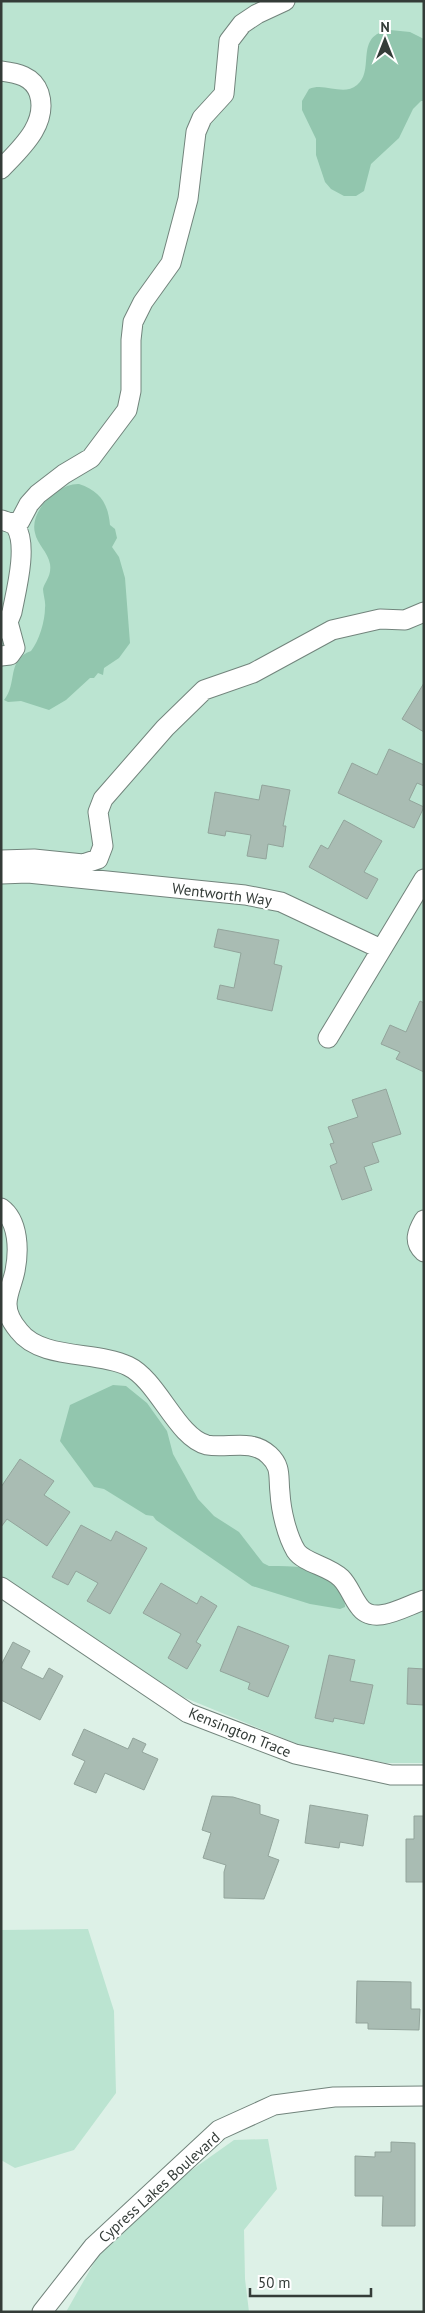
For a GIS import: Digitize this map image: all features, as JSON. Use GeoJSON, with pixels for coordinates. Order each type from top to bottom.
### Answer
{"type":"FeatureCollection","features":[{"type":"Feature","properties":{"kind":"street"},"geometry":{"type":"LineString","coordinates":[[7,521],[20,521],[29,504],[38,494],[64,474],[81,466],[91,458],[127,410],[131,391],[133,322],[143,302],[171,263],[188,199],[196,132],[202,118],[224,94],[229,41],[242,24],[257,14],[285,1]]}},
{"type":"Feature","properties":{"kind":"street"},"geometry":{"type":"LineString","coordinates":[[1,71],[20,74],[30,80],[37,89],[42,107],[30,137],[1,169]]}},
{"type":"Feature","properties":{"kind":"street"},"geometry":{"type":"LineString","coordinates":[[1,656],[10,655],[15,648],[5,626],[16,589],[20,548],[19,535],[7,521]]}},
{"type":"Feature","properties":{"kind":"street"},"geometry":{"type":"LineString","coordinates":[[1,860],[34,859],[83,864],[93,862],[98,859],[103,850],[98,812],[102,799],[164,728],[204,690],[253,673],[332,630],[370,621],[405,620],[424,612]]}},
{"type":"Feature","properties":{"kind":"street","name":"Wentworth Way"},"geometry":{"type":"LineString","coordinates":[[1,874],[28,873],[245,895],[281,902],[381,949]]}},
{"type":"Feature","properties":{"kind":"street"},"geometry":{"type":"LineString","coordinates":[[328,1038],[424,879]]}},
{"type":"Feature","properties":{"kind":"street"},"geometry":{"type":"LineString","coordinates":[[1,1208],[12,1221],[17,1247],[15,1272],[7,1306],[11,1319],[25,1338],[42,1346],[129,1366],[145,1379],[185,1429],[202,1443],[213,1445],[248,1445],[268,1454],[279,1469],[281,1500],[296,1551],[302,1556],[328,1568],[347,1584],[359,1607],[367,1615],[382,1615],[424,1600]]}},
{"type":"Feature","properties":{"kind":"street"},"geometry":{"type":"LineString","coordinates":[[424,1220],[416,1237],[417,1244],[424,1252]]}},
{"type":"Feature","properties":{"kind":"street","name":"Kensington Trace"},"geometry":{"type":"LineString","coordinates":[[1,1588],[188,1713],[295,1754],[390,1775],[424,1775]]}},
{"type":"Feature","properties":{"kind":"street","name":"Cypress Lakes Boulevard"},"geometry":{"type":"LineString","coordinates":[[42,2312],[93,2247],[219,2130],[274,2106],[334,2097],[424,2096]]}},
{"type":"Feature","properties":{"kind":"shaded area"},"geometry":{"type":"Polygon","coordinates":[[[1,1],[424,1],[424,1763],[386,1763],[300,1745],[183,1697],[1,1576],[1,1]]]}},
{"type":"Feature","properties":{"kind":"shaded area"},"geometry":{"type":"Polygon","coordinates":[[[390,30],[410,32],[424,39],[424,101],[421,101],[413,109],[399,138],[371,164],[364,191],[356,196],[344,196],[331,189],[325,182],[316,155],[316,139],[302,110],[302,101],[309,89],[315,87],[346,90],[357,85],[365,71],[368,46],[372,39],[379,33],[390,30]]]}},
{"type":"Feature","properties":{"kind":"shaded area"},"geometry":{"type":"Polygon","coordinates":[[[79,484],[92,490],[102,499],[107,510],[110,525],[115,529],[117,538],[112,547],[119,557],[125,578],[130,643],[119,658],[104,668],[103,675],[98,673],[94,678],[90,678],[66,700],[49,710],[21,701],[8,702],[4,700],[11,686],[15,666],[23,655],[34,647],[44,619],[43,589],[49,576],[50,564],[35,533],[36,516],[54,493],[62,488],[79,484]]]}},
{"type":"Feature","properties":{"kind":"shaded area"},"geometry":{"type":"Polygon","coordinates":[[[113,1385],[126,1386],[147,1403],[167,1431],[173,1454],[198,1499],[214,1516],[239,1532],[263,1563],[269,1566],[305,1568],[318,1573],[337,1588],[344,1600],[345,1607],[340,1609],[310,1604],[252,1586],[156,1520],[153,1516],[146,1515],[104,1489],[94,1487],[60,1441],[70,1405],[113,1385]]]}},
{"type":"Feature","properties":{"kind":"shaded area"},"geometry":{"type":"Polygon","coordinates":[[[88,1929],[114,2011],[116,2093],[74,2150],[15,2168],[1,2160],[1,1930],[88,1929]]]}},
{"type":"Feature","properties":{"kind":"shaded area"},"geometry":{"type":"Polygon","coordinates":[[[268,2139],[277,2189],[244,2230],[245,2279],[249,2312],[66,2312],[99,2254],[179,2179],[234,2140],[268,2139]]]}},
{"type":"Feature","properties":{"kind":"building"},"geometry":{"type":"Polygon","coordinates":[[[424,683],[424,732],[402,719],[424,683]]]}},
{"type":"Feature","properties":{"kind":"building"},"geometry":{"type":"Polygon","coordinates":[[[389,749],[424,765],[424,786],[417,783],[409,800],[424,807],[414,828],[338,793],[352,763],[377,775],[389,749]]]}},
{"type":"Feature","properties":{"kind":"building"},"geometry":{"type":"Polygon","coordinates":[[[262,785],[290,790],[283,826],[286,826],[283,847],[268,844],[266,859],[247,856],[251,835],[226,831],[225,836],[208,833],[215,792],[259,800],[262,785]]]}},
{"type":"Feature","properties":{"kind":"building"},"geometry":{"type":"Polygon","coordinates":[[[344,820],[382,841],[364,872],[378,879],[367,899],[309,867],[321,845],[328,849],[344,820]]]}},
{"type":"Feature","properties":{"kind":"building"},"geometry":{"type":"Polygon","coordinates":[[[218,929],[279,940],[274,964],[282,966],[272,1011],[217,999],[220,985],[234,988],[241,953],[214,947],[218,929]]]}},
{"type":"Feature","properties":{"kind":"building"},"geometry":{"type":"Polygon","coordinates":[[[420,1001],[424,1003],[424,1072],[396,1059],[400,1052],[381,1044],[390,1025],[406,1032],[420,1001]]]}},
{"type":"Feature","properties":{"kind":"building"},"geometry":{"type":"Polygon","coordinates":[[[386,1089],[401,1134],[372,1143],[379,1162],[364,1167],[372,1190],[342,1200],[330,1166],[337,1163],[330,1144],[334,1143],[328,1127],[358,1117],[352,1100],[386,1089]]]}},
{"type":"Feature","properties":{"kind":"building"},"geometry":{"type":"Polygon","coordinates":[[[20,1459],[54,1481],[44,1495],[70,1512],[47,1546],[7,1519],[1,1527],[1,1487],[20,1459]]]}},
{"type":"Feature","properties":{"kind":"building"},"geometry":{"type":"Polygon","coordinates":[[[81,1525],[111,1541],[116,1531],[147,1548],[110,1614],[87,1601],[98,1583],[76,1571],[68,1585],[52,1577],[81,1525]]]}},
{"type":"Feature","properties":{"kind":"building"},"geometry":{"type":"Polygon","coordinates":[[[161,1583],[197,1604],[201,1596],[217,1606],[196,1642],[201,1645],[187,1669],[168,1658],[181,1634],[143,1613],[161,1583]]]}},
{"type":"Feature","properties":{"kind":"building"},"geometry":{"type":"Polygon","coordinates":[[[238,1626],[289,1646],[268,1697],[248,1689],[250,1683],[220,1671],[238,1626]]]}},
{"type":"Feature","properties":{"kind":"building"},"geometry":{"type":"Polygon","coordinates":[[[13,1642],[30,1651],[21,1668],[43,1679],[49,1668],[63,1676],[40,1720],[1,1700],[1,1665],[13,1642]]]}},
{"type":"Feature","properties":{"kind":"building"},"geometry":{"type":"Polygon","coordinates":[[[329,1655],[355,1660],[350,1681],[373,1685],[364,1724],[334,1718],[333,1722],[315,1718],[329,1655]]]}},
{"type":"Feature","properties":{"kind":"building"},"geometry":{"type":"Polygon","coordinates":[[[408,1668],[424,1669],[424,1705],[407,1704],[408,1668]]]}},
{"type":"Feature","properties":{"kind":"building"},"geometry":{"type":"Polygon","coordinates":[[[84,1729],[128,1749],[133,1738],[146,1744],[142,1752],[158,1759],[144,1790],[105,1773],[96,1793],[74,1784],[85,1761],[72,1755],[84,1729]]]}},
{"type":"Feature","properties":{"kind":"building"},"geometry":{"type":"Polygon","coordinates":[[[212,1796],[233,1797],[260,1805],[260,1814],[279,1820],[268,1856],[279,1860],[264,1899],[224,1898],[224,1872],[226,1865],[203,1858],[211,1833],[202,1830],[212,1796]]]}},
{"type":"Feature","properties":{"kind":"building"},"geometry":{"type":"Polygon","coordinates":[[[310,1805],[368,1815],[363,1846],[340,1842],[339,1848],[305,1843],[310,1805]]]}},
{"type":"Feature","properties":{"kind":"building"},"geometry":{"type":"Polygon","coordinates":[[[414,1816],[424,1816],[424,1882],[406,1882],[406,1839],[414,1839],[414,1816]]]}},
{"type":"Feature","properties":{"kind":"building"},"geometry":{"type":"Polygon","coordinates":[[[357,1981],[411,1982],[411,2009],[420,2009],[419,2030],[368,2029],[368,2023],[356,2023],[357,1981]]]}},
{"type":"Feature","properties":{"kind":"building"},"geometry":{"type":"Polygon","coordinates":[[[391,2142],[415,2143],[415,2226],[382,2226],[383,2196],[355,2196],[355,2156],[375,2157],[375,2152],[391,2152],[391,2142]]]}}]}
